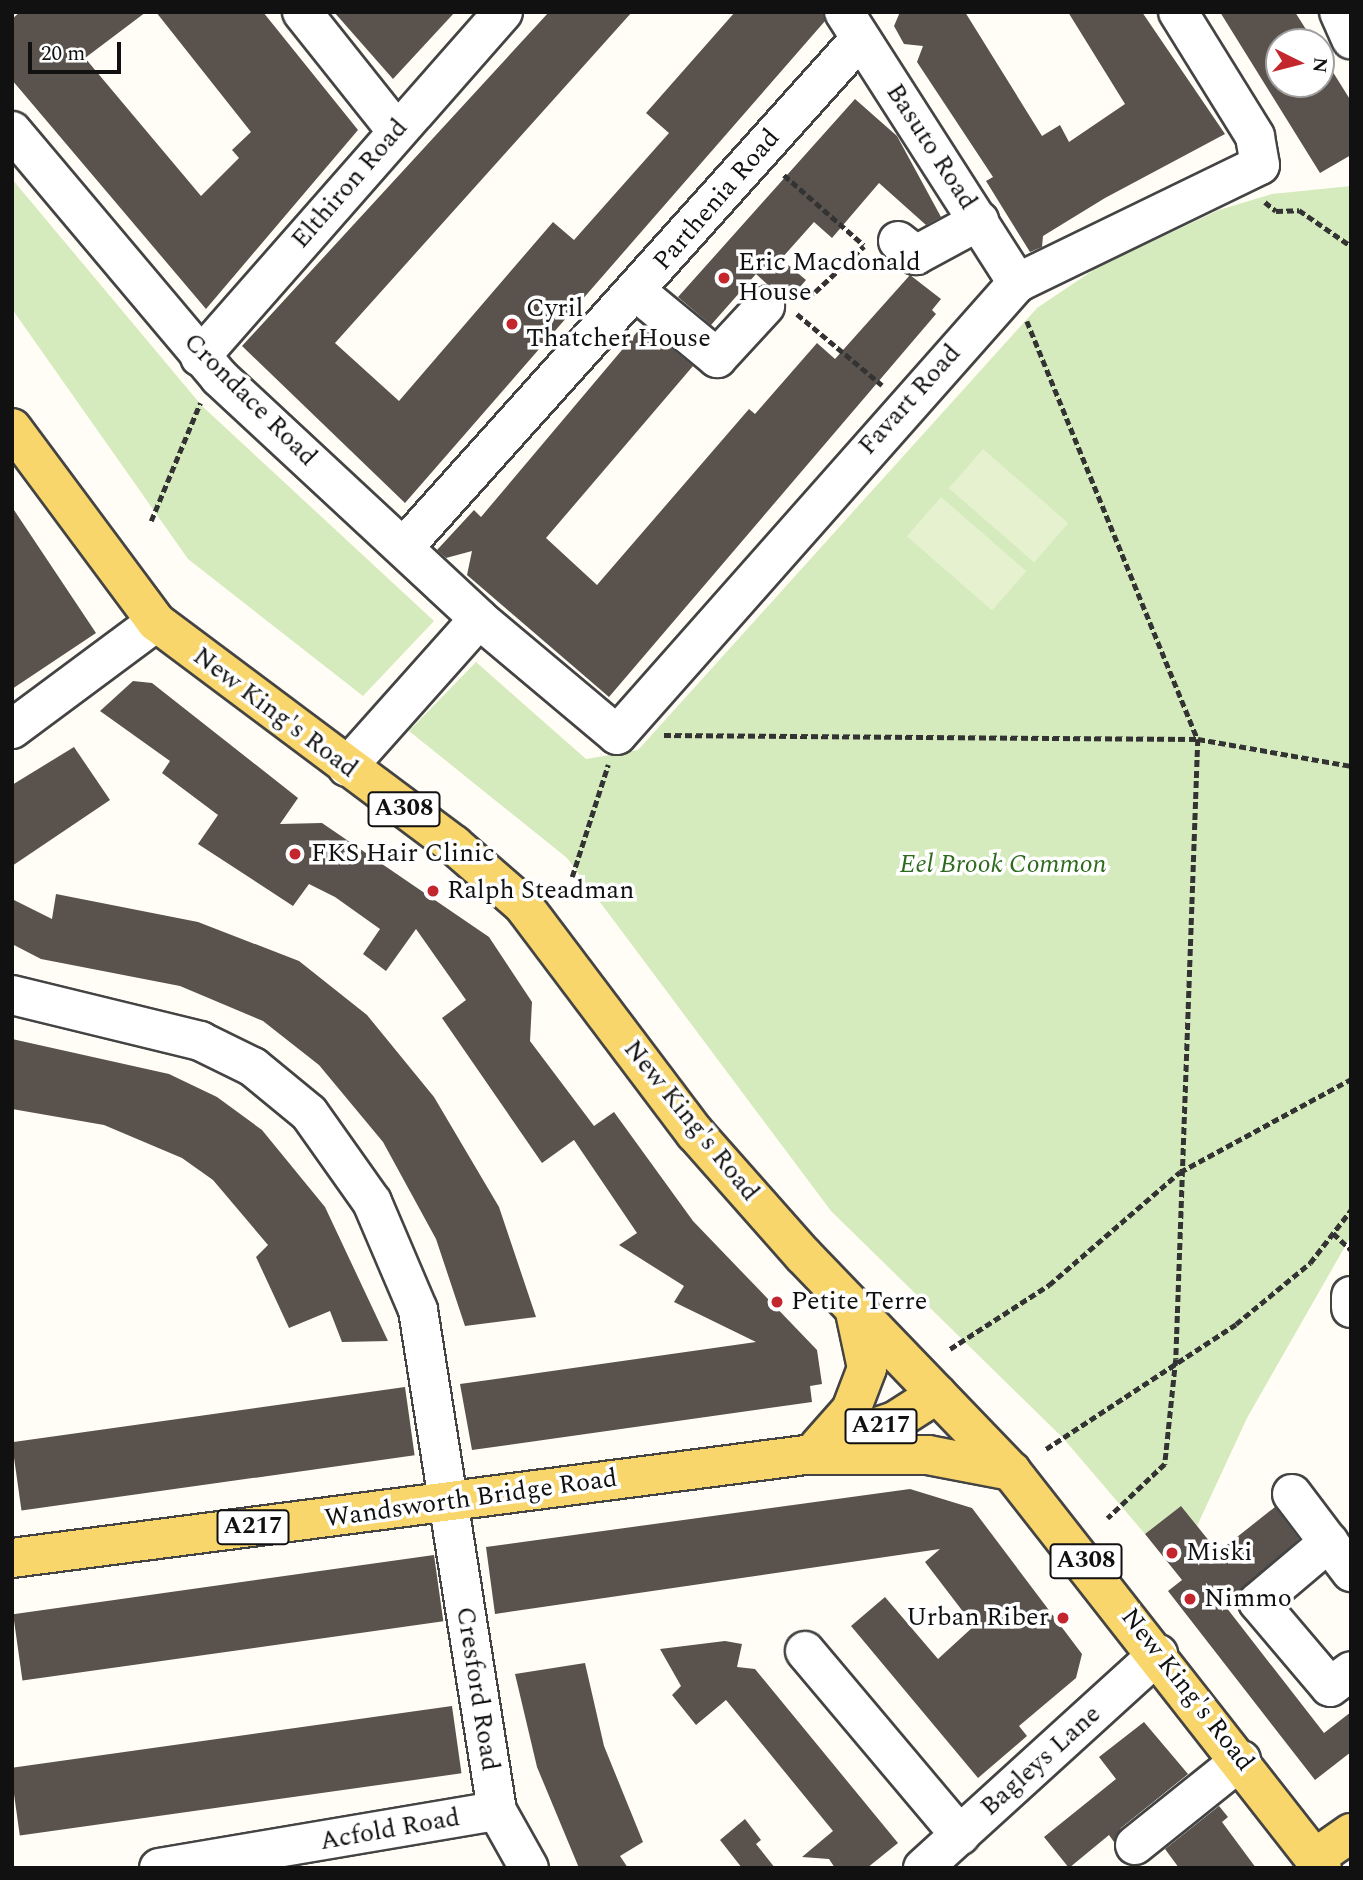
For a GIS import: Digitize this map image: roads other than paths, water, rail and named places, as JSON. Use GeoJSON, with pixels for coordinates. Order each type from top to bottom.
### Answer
{"type":"FeatureCollection","features":[{"type":"Feature","properties":{"kind":"main road","name":"New King's Road"},"geometry":{"type":"LineString","coordinates":[[12,428],[156,622],[523,905],[695,1133],[853,1307],[1011,1471],[1158,1654],[1319,1863]]}},
{"type":"Feature","properties":{"kind":"main road"},"geometry":{"type":"LineString","coordinates":[[812,1450],[851,1410],[867,1368],[868,1351],[853,1307]]}},
{"type":"Feature","properties":{"kind":"main road","name":"A217"},"geometry":{"type":"LineString","coordinates":[[812,1450],[895,1421],[937,1394]]}},
{"type":"Feature","properties":{"kind":"main road"},"geometry":{"type":"LineString","coordinates":[[812,1450],[928,1455],[1011,1471]]}},
{"type":"Feature","properties":{"kind":"main road","name":"Wandsworth Bridge Road"},"geometry":{"type":"LineString","coordinates":[[12,1558],[452,1502],[812,1450]]}},
{"type":"Feature","properties":{"kind":"main road"},"geometry":{"type":"LineString","coordinates":[[1319,1863],[1351,1833]]}},
{"type":"Feature","properties":{"kind":"street"},"geometry":{"type":"LineString","coordinates":[[302,12],[396,130]]}},
{"type":"Feature","properties":{"kind":"street","name":"Elthiron Road"},"geometry":{"type":"LineString","coordinates":[[210,367],[396,130],[503,12]]}},
{"type":"Feature","properties":{"kind":"street","name":"Favart Road"},"geometry":{"type":"LineString","coordinates":[[617,735],[904,404],[1017,283],[1250,164],[1178,12]]}},
{"type":"Feature","properties":{"kind":"street"},"geometry":{"type":"LineString","coordinates":[[1339,12],[1351,39]]}},
{"type":"Feature","properties":{"kind":"street","name":"Parthenia Road"},"geometry":{"type":"LineString","coordinates":[[404,547],[637,292],[757,151],[852,26]]}},
{"type":"Feature","properties":{"kind":"street","name":"Basuto Road"},"geometry":{"type":"LineString","coordinates":[[852,26],[1017,283]]}},
{"type":"Feature","properties":{"kind":"street","name":"Crondace Road"},"geometry":{"type":"LineString","coordinates":[[12,131],[210,367],[479,619],[617,735]]}},
{"type":"Feature","properties":{"kind":"street"},"geometry":{"type":"LineString","coordinates":[[879,247],[916,255],[979,220]]}},
{"type":"Feature","properties":{"kind":"street"},"geometry":{"type":"LineString","coordinates":[[637,292],[717,358],[765,306]]}},
{"type":"Feature","properties":{"kind":"street"},"geometry":{"type":"LineString","coordinates":[[347,767],[479,619]]}},
{"type":"Feature","properties":{"kind":"street"},"geometry":{"type":"LineString","coordinates":[[12,730],[156,622]]}},
{"type":"Feature","properties":{"kind":"street","name":"Cresford Road"},"geometry":{"type":"LineString","coordinates":[[12,995],[200,1041],[253,1067],[309,1113],[372,1202],[418,1310],[452,1502],[497,1811],[529,1868]]}},
{"type":"Feature","properties":{"kind":"street"},"geometry":{"type":"LineString","coordinates":[[1292,1494],[1340,1557],[1258,1602],[1330,1687],[1351,1671]]}},
{"type":"Feature","properties":{"kind":"street"},"geometry":{"type":"LineString","coordinates":[[805,1651],[960,1835]]}},
{"type":"Feature","properties":{"kind":"street","name":"Bagleys Lane"},"geometry":{"type":"LineString","coordinates":[[923,1868],[1158,1654]]}},
{"type":"Feature","properties":{"kind":"street"},"geometry":{"type":"LineString","coordinates":[[1135,1845],[1241,1760]]}},
{"type":"Feature","properties":{"kind":"street","name":"Acfold Road"},"geometry":{"type":"LineString","coordinates":[[159,1868],[497,1811]]}},
{"type":"Feature","properties":{"kind":"place","name":"Eric Macdonald House"},"geometry":{"type":"Point","coordinates":[724,278]}},
{"type":"Feature","properties":{"kind":"place","name":"Cyril Thatcher House"},"geometry":{"type":"Point","coordinates":[512,324]}},
{"type":"Feature","properties":{"kind":"place","name":"FKS Hair Clinic"},"geometry":{"type":"Point","coordinates":[295,854]}},
{"type":"Feature","properties":{"kind":"place","name":"Ralph Steadman"},"geometry":{"type":"Point","coordinates":[433,891]}},
{"type":"Feature","properties":{"kind":"place","name":"Petite Terre"},"geometry":{"type":"Point","coordinates":[777,1302]}},
{"type":"Feature","properties":{"kind":"place","name":"Miski"},"geometry":{"type":"Point","coordinates":[1172,1553]}},
{"type":"Feature","properties":{"kind":"place","name":"Nimmo"},"geometry":{"type":"Point","coordinates":[1190,1599]}},
{"type":"Feature","properties":{"kind":"place","name":"Urban Riber"},"geometry":{"type":"Point","coordinates":[1063,1618]}},
{"type":"Feature","properties":{"kind":"park label","name":"Eel Brook Common"},"geometry":{"type":"Point","coordinates":[1003,865]}}]}
